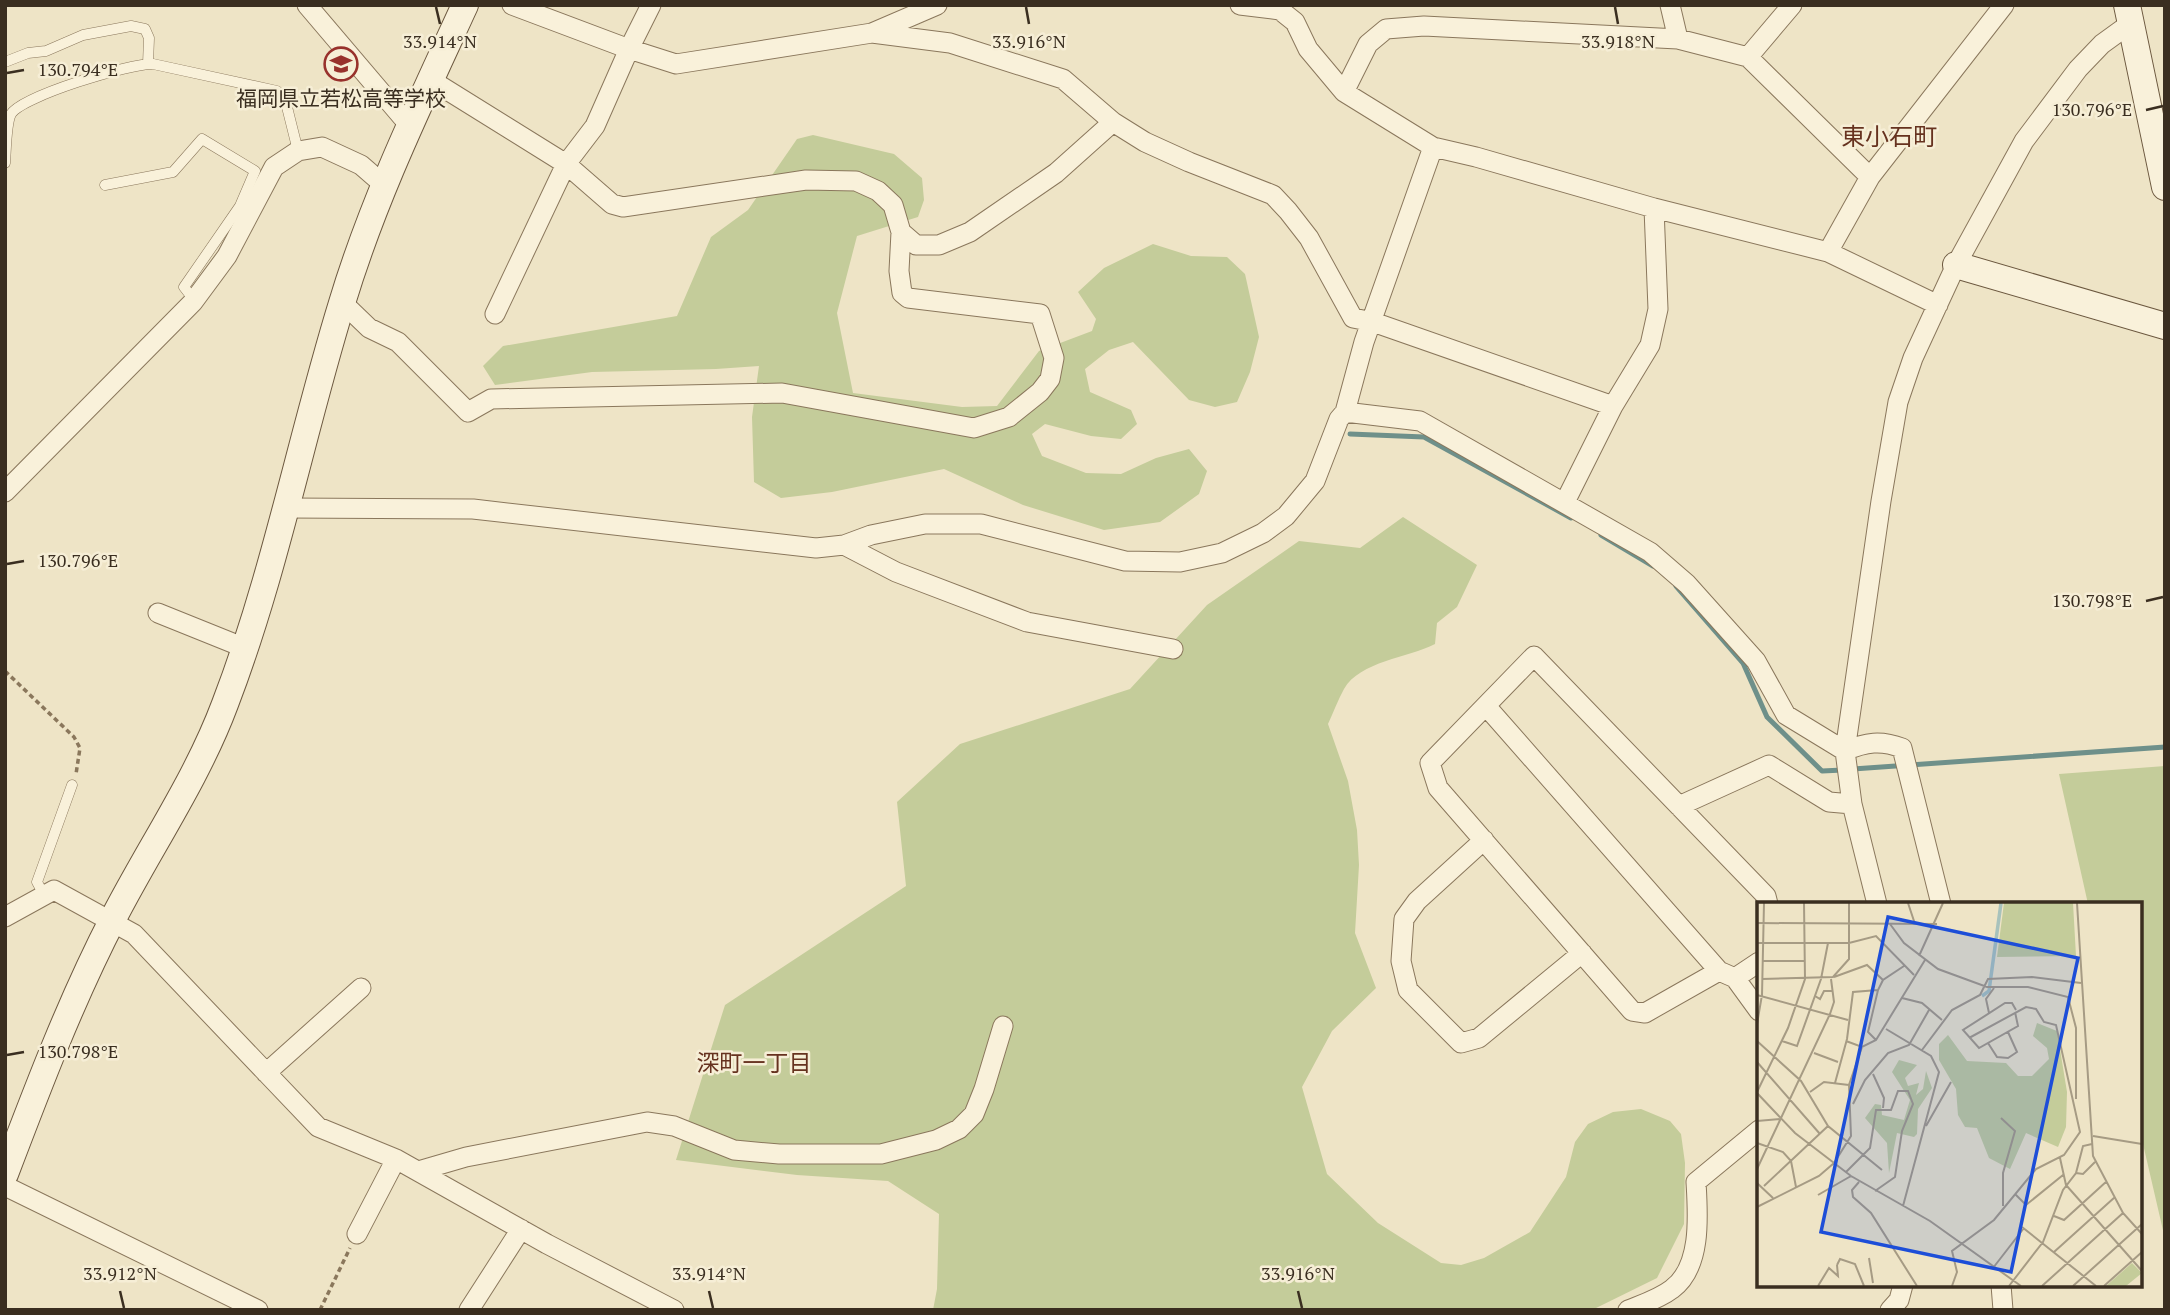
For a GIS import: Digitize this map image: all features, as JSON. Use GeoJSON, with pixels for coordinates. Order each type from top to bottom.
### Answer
{"type":"FeatureCollection","features":[{"type":"Feature","properties":{"kind":"street"},"geometry":{"type":"LineString","coordinates":[[307,5],[409,124]]}},
{"type":"Feature","properties":{"kind":"street"},"geometry":{"type":"LineString","coordinates":[[5,1174],[49,1058],[112,921],[202,756],[224,708],[245,648],[286,508],[342,302],[384,184],[465,5]]}},
{"type":"Feature","properties":{"kind":"street"},"geometry":{"type":"LineString","coordinates":[[512,5],[676,64],[872,33],[937,5]]}},
{"type":"Feature","properties":{"kind":"street"},"geometry":{"type":"LineString","coordinates":[[495,314],[566,164],[595,126],[651,5]]}},
{"type":"Feature","properties":{"kind":"street"},"geometry":{"type":"LineString","coordinates":[[1240,5],[1280,7],[1295,22],[1308,49],[1344,92],[1433,147],[1654,208],[1828,252],[1938,305]]}},
{"type":"Feature","properties":{"kind":"street"},"geometry":{"type":"LineString","coordinates":[[1670,5],[1678,39]]}},
{"type":"Feature","properties":{"kind":"street"},"geometry":{"type":"LineString","coordinates":[[1748,57],[1792,5]]}},
{"type":"Feature","properties":{"kind":"street"},"geometry":{"type":"LineString","coordinates":[[1828,252],[1870,177],[2004,5]]}},
{"type":"Feature","properties":{"kind":"street"},"geometry":{"type":"LineString","coordinates":[[2129,14],[2165,187]]}},
{"type":"Feature","properties":{"kind":"street"},"geometry":{"type":"LineString","coordinates":[[1876,902],[1852,804],[1845,751],[1898,402],[1913,358],[1956,265],[2024,141],[2078,69],[2129,14]]}},
{"type":"Feature","properties":{"kind":"street"},"geometry":{"type":"LineString","coordinates":[[1344,92],[1368,44],[1386,29],[1424,26],[1678,39],[1748,57],[1870,177]]}},
{"type":"Feature","properties":{"kind":"street"},"geometry":{"type":"LineString","coordinates":[[872,33],[950,43],[1063,79],[1113,122],[1144,142],[1272,195],[1309,237],[1353,318],[1373,322],[1613,406]]}},
{"type":"Feature","properties":{"kind":"street"},"geometry":{"type":"LineString","coordinates":[[342,302],[369,328],[398,342],[468,412],[491,399],[782,393],[974,428],[1009,417],[1040,392],[1051,379],[1054,358],[1040,314],[908,298],[902,293],[899,271],[901,232],[893,205],[878,191],[856,181],[806,180],[623,207],[612,204],[566,164],[430,80]]}},
{"type":"Feature","properties":{"kind":"street"},"geometry":{"type":"LineString","coordinates":[[901,232],[916,245],[939,245],[970,232],[1056,173],[1113,122]]}},
{"type":"Feature","properties":{"kind":"street"},"geometry":{"type":"LineString","coordinates":[[5,492],[194,300],[227,256],[274,167],[298,151],[323,147],[361,165],[384,184]]}},
{"type":"Feature","properties":{"kind":"street"},"geometry":{"type":"LineString","coordinates":[[286,508],[473,509],[816,548],[844,545],[872,535],[925,524],[981,524],[1125,561],[1180,562],[1222,553],[1264,533],[1286,516],[1315,481],[1339,419],[1345,412],[1364,342],[1433,147]]}},
{"type":"Feature","properties":{"kind":"street"},"geometry":{"type":"LineString","coordinates":[[1565,502],[1613,406],[1650,345],[1658,309],[1654,208]]}},
{"type":"Feature","properties":{"kind":"street"},"geometry":{"type":"LineString","coordinates":[[1956,265],[2165,326]]}},
{"type":"Feature","properties":{"kind":"street"},"geometry":{"type":"LineString","coordinates":[[1345,412],[1420,421],[1650,552],[1686,584],[1756,661],[1786,715],[1845,751]]}},
{"type":"Feature","properties":{"kind":"street"},"geometry":{"type":"LineString","coordinates":[[844,545],[895,572],[1027,622],[1173,649]]}},
{"type":"Feature","properties":{"kind":"street"},"geometry":{"type":"LineString","coordinates":[[159,613],[245,648]]}},
{"type":"Feature","properties":{"kind":"street"},"geometry":{"type":"LineString","coordinates":[[1757,963],[1645,1013],[1632,1011],[1438,788],[1430,763],[1534,656],[1766,896],[1768,902]]}},
{"type":"Feature","properties":{"kind":"street"},"geometry":{"type":"LineString","coordinates":[[1486,706],[1757,1009]]}},
{"type":"Feature","properties":{"kind":"street"},"geometry":{"type":"LineString","coordinates":[[1845,751],[1864,743],[1878,742],[1902,748],[1940,902]]}},
{"type":"Feature","properties":{"kind":"street"},"geometry":{"type":"LineString","coordinates":[[1679,806],[1769,765],[1829,802],[1852,804]]}},
{"type":"Feature","properties":{"kind":"street"},"geometry":{"type":"LineString","coordinates":[[1484,840],[1417,901],[1404,919],[1401,961],[1408,990],[1461,1043],[1479,1038],[1582,953]]}},
{"type":"Feature","properties":{"kind":"street"},"geometry":{"type":"LineString","coordinates":[[5,917],[54,890],[112,921],[134,934],[318,1127],[396,1158],[521,1229],[674,1310]]}},
{"type":"Feature","properties":{"kind":"street"},"geometry":{"type":"LineString","coordinates":[[266,1073],[361,988]]}},
{"type":"Feature","properties":{"kind":"street"},"geometry":{"type":"LineString","coordinates":[[418,1171],[466,1157],[647,1122],[674,1126],[734,1150],[779,1154],[881,1154],[936,1140],[959,1129],[974,1114],[985,1089],[1003,1026]]}},
{"type":"Feature","properties":{"kind":"street"},"geometry":{"type":"LineString","coordinates":[[1628,1310],[1675,1287],[1693,1260],[1698,1216],[1696,1182],[1757,1132]]}},
{"type":"Feature","properties":{"kind":"street"},"geometry":{"type":"LineString","coordinates":[[357,1234],[396,1158]]}},
{"type":"Feature","properties":{"kind":"street"},"geometry":{"type":"LineString","coordinates":[[5,1186],[258,1310]]}},
{"type":"Feature","properties":{"kind":"street"},"geometry":{"type":"LineString","coordinates":[[469,1310],[521,1229]]}},
{"type":"Feature","properties":{"kind":"street"},"geometry":{"type":"LineString","coordinates":[[1890,1310],[1899,1300],[1902,1287]]}},
{"type":"Feature","properties":{"kind":"street"},"geometry":{"type":"LineString","coordinates":[[2001,1287],[2003,1310]]}},
{"type":"Feature","properties":{"kind":"lane"},"geometry":{"type":"LineString","coordinates":[[5,62],[28,52],[46,51],[83,35],[131,26],[145,29],[149,38],[148,64]]}},
{"type":"Feature","properties":{"kind":"lane"},"geometry":{"type":"LineString","coordinates":[[5,163],[9,116],[20,105],[98,75],[148,64],[277,91],[286,103],[298,151]]}},
{"type":"Feature","properties":{"kind":"lane"},"geometry":{"type":"LineString","coordinates":[[106,185],[173,172],[202,139],[255,171],[240,206],[184,287],[194,300]]}},
{"type":"Feature","properties":{"kind":"lane"},"geometry":{"type":"LineString","coordinates":[[44,895],[37,881],[72,785]]}},
{"type":"Feature","properties":{"kind":"path"},"geometry":{"type":"LineString","coordinates":[[5,671],[74,737],[80,748],[79,766],[72,785]]}},
{"type":"Feature","properties":{"kind":"path"},"geometry":{"type":"LineString","coordinates":[[320,1310],[357,1234]]}},
{"type":"Feature","properties":{"kind":"green space"},"geometry":{"type":"Polygon","coordinates":[[[813,135],[894,154],[922,178],[924,200],[918,217],[857,236],[837,313],[853,393],[962,407],[997,406],[1039,351],[1092,331],[1096,319],[1078,292],[1104,268],[1153,244],[1191,256],[1227,257],[1245,274],[1259,337],[1250,372],[1237,402],[1215,407],[1189,400],[1133,342],[1109,350],[1085,369],[1090,392],[1131,410],[1137,424],[1121,439],[1091,436],[1045,424],[1032,434],[1042,456],[1086,473],[1121,474],[1156,458],[1189,449],[1207,471],[1199,494],[1160,522],[1104,530],[1023,505],[944,469],[832,492],[781,498],[754,482],[752,417],[759,366],[592,372],[495,385],[483,366],[503,346],[677,316],[711,237],[748,210],[797,139],[813,135]]]}},
{"type":"Feature","properties":{"kind":"green space"},"geometry":{"type":"Polygon","coordinates":[[[1403,517],[1477,565],[1457,607],[1437,623],[1435,644],[1361,672],[1344,689],[1328,724],[1348,781],[1357,830],[1359,865],[1355,933],[1376,988],[1332,1031],[1302,1087],[1327,1174],[1378,1223],[1441,1263],[1461,1265],[1484,1258],[1530,1232],[1566,1177],[1575,1142],[1588,1124],[1613,1112],[1641,1109],[1670,1121],[1681,1134],[1685,1163],[1684,1224],[1657,1278],[1592,1310],[933,1310],[937,1289],[939,1214],[888,1181],[797,1175],[676,1160],[725,1005],[906,886],[897,802],[960,744],[1130,689],[1207,605],[1299,541],[1360,548],[1403,517]]]}},
{"type":"Feature","properties":{"kind":"green space"},"geometry":{"type":"Polygon","coordinates":[[[2165,766],[2165,1239],[2142,1140],[2142,902],[2088,902],[2059,774],[2165,766]]]}},
{"type":"Feature","properties":{"kind":"waterway"},"geometry":{"type":"LineString","coordinates":[[1350,434],[1424,437],[1571,518]]}},
{"type":"Feature","properties":{"kind":"waterway"},"geometry":{"type":"LineString","coordinates":[[1601,535],[1653,566]]}},
{"type":"Feature","properties":{"kind":"waterway"},"geometry":{"type":"LineString","coordinates":[[1676,586],[1743,663],[1767,717],[1822,771],[1843,770]]}},
{"type":"Feature","properties":{"kind":"waterway"},"geometry":{"type":"LineString","coordinates":[[1853,769],[2165,747]]}},
{"type":"Feature","properties":{"kind":"place","name":"福岡県立若松高等学校"},"geometry":{"type":"Point","coordinates":[341,64]}},
{"type":"Feature","properties":{"kind":"district","name":"東小石町"},"geometry":{"type":"Point","coordinates":[1889,136]}},
{"type":"Feature","properties":{"kind":"district","name":"深町一丁目"},"geometry":{"type":"Point","coordinates":[754,1062]}}]}
